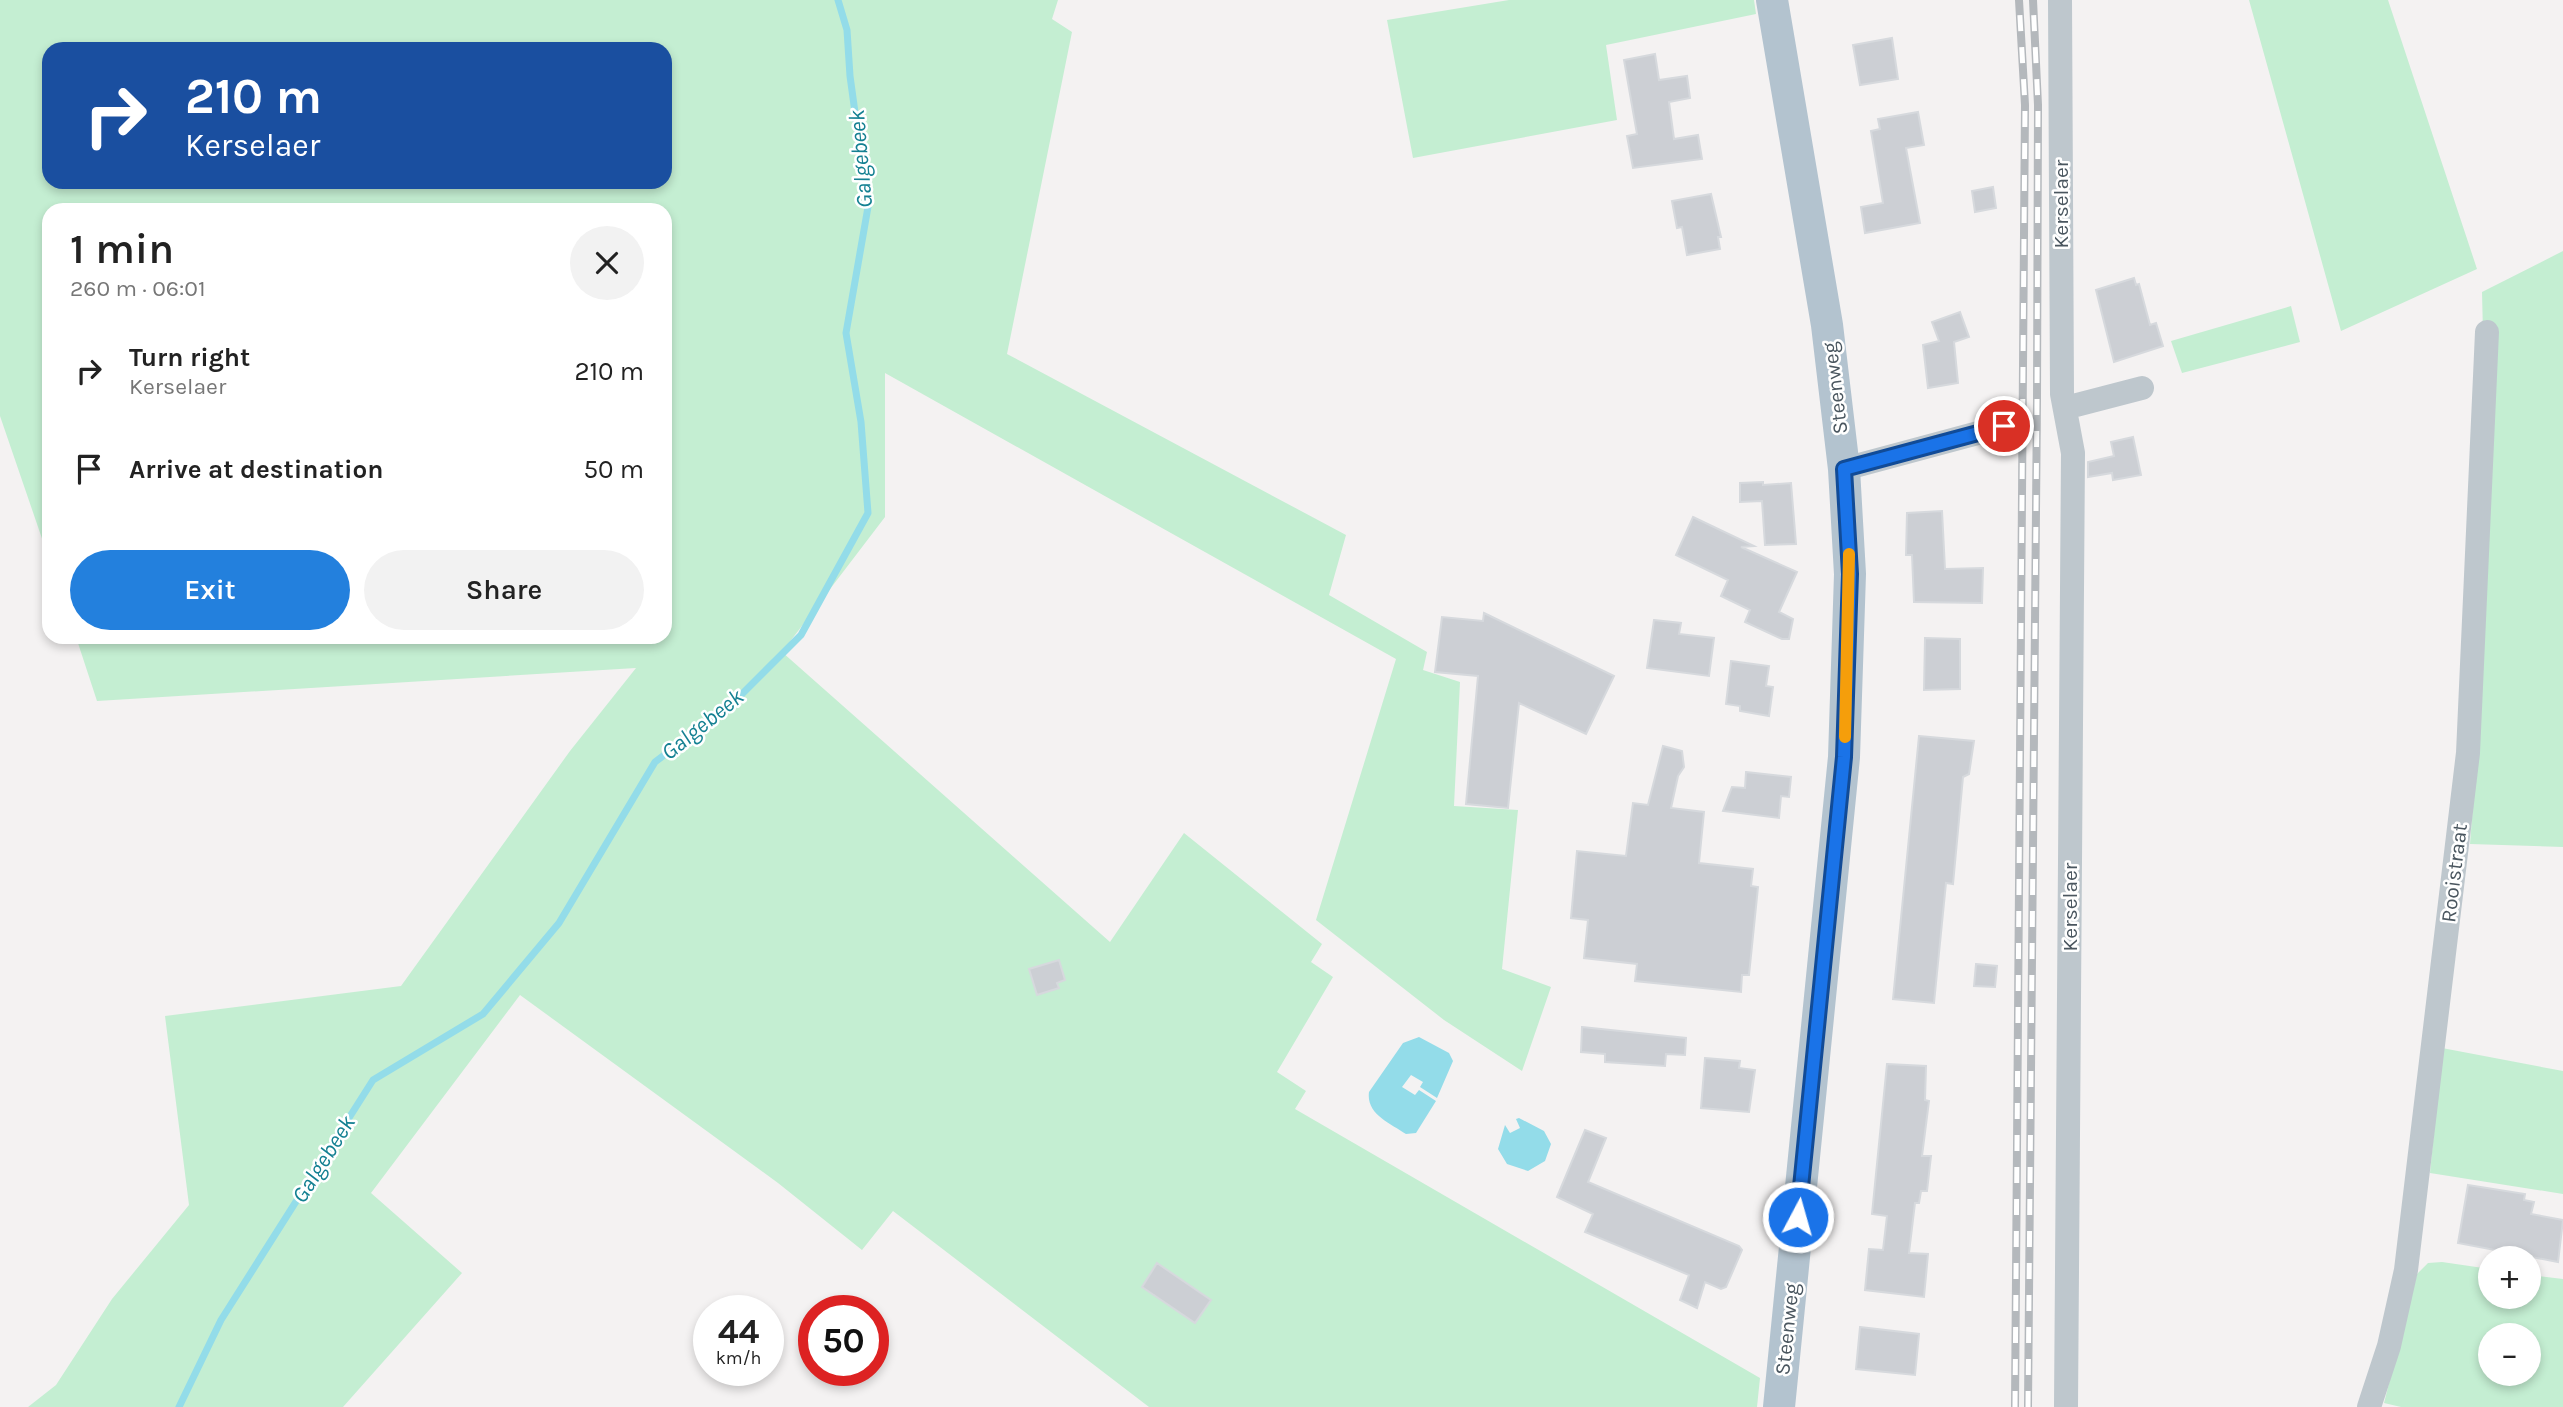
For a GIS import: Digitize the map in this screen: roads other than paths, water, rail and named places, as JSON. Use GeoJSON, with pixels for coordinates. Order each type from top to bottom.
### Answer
{"type":"FeatureCollection","features":[{"type":"Feature","properties":{"kind":"main road","name":"Steenweg"},"geometry":{"type":"LineString","coordinates":[[1772,0],[1827,325],[1844,469],[1850,574],[1844,757],[1779,1407]]}},
{"type":"Feature","properties":{"kind":"street","name":"Kerselaer"},"geometry":{"type":"LineString","coordinates":[[2060,0],[2062,394],[2073,453],[2066,1407]]}},
{"type":"Feature","properties":{"kind":"street","name":"Rooistraat"},"geometry":{"type":"LineString","coordinates":[[2369,1407],[2389,1346],[2406,1270],[2468,753],[2487,332]]}},
{"type":"Feature","properties":{"kind":"street"},"geometry":{"type":"LineString","coordinates":[[2065,408],[2142,388]]}},
{"type":"Feature","properties":{"kind":"street"},"geometry":{"type":"LineString","coordinates":[[1844,469],[2004,426]]}},
{"type":"Feature","properties":{"kind":"water"},"geometry":{"type":"Polygon","coordinates":[[[1419,1037],[1449,1053],[1453,1061],[1437,1098],[1420,1087],[1423,1082],[1411,1075],[1402,1087],[1415,1095],[1419,1090],[1436,1101],[1416,1133],[1406,1134],[1375,1112],[1369,1100],[1369,1092],[1403,1043],[1419,1037]]]}},
{"type":"Feature","properties":{"kind":"water"},"geometry":{"type":"Polygon","coordinates":[[[1519,1118],[1544,1131],[1551,1144],[1545,1161],[1528,1171],[1507,1164],[1498,1149],[1505,1125],[1510,1133],[1520,1128],[1516,1119],[1519,1118]]]}},
{"type":"Feature","properties":{"kind":"waterway","name":"Galgebeek"},"geometry":{"type":"LineString","coordinates":[[179,1407],[221,1320],[373,1080],[483,1014],[559,923],[655,762],[734,702],[801,635],[868,513],[861,422],[846,333],[868,207],[850,76],[847,30],[838,0]]}},
{"type":"Feature","properties":{"kind":"railway"},"geometry":{"type":"LineString","coordinates":[[2015,1407],[2025,105],[2019,0]]}},
{"type":"Feature","properties":{"kind":"railway"},"geometry":{"type":"LineString","coordinates":[[2028,1407],[2037,399],[2038,105],[2033,0]]}}]}
